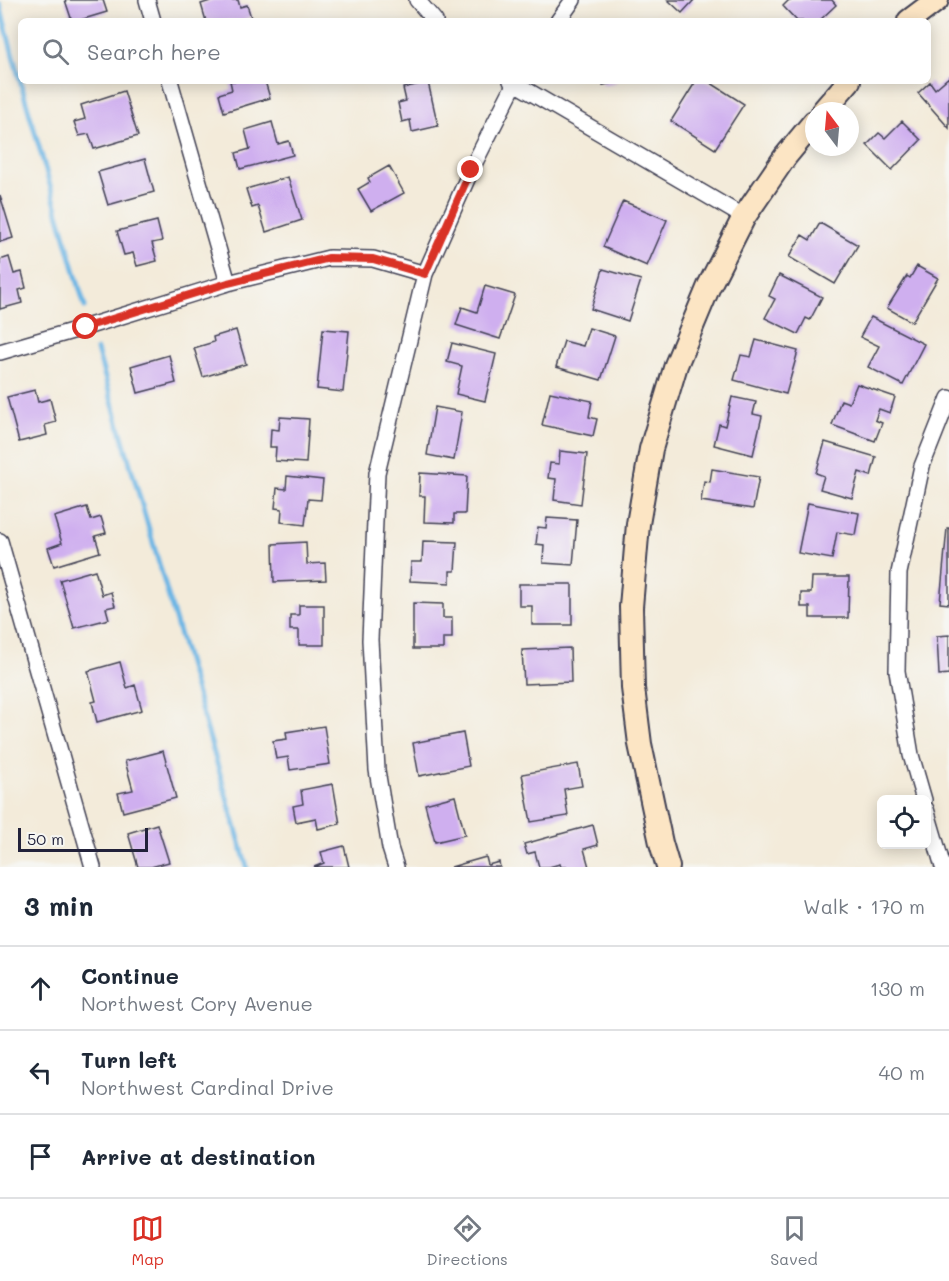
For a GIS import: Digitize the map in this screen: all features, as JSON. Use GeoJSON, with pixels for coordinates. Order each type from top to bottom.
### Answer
{"type":"FeatureCollection","features":[{"type":"Feature","properties":{"kind":"main road"},"geometry":{"type":"LineString","coordinates":[[913,18],[937,0]]}},
{"type":"Feature","properties":{"kind":"main road"},"geometry":{"type":"LineString","coordinates":[[831,102],[846,84]]}},
{"type":"Feature","properties":{"kind":"main road"},"geometry":{"type":"LineString","coordinates":[[668,867],[640,744],[633,688],[631,607],[638,524],[651,448],[676,365],[709,286],[744,217],[785,157],[805,133]]}},
{"type":"Feature","properties":{"kind":"street"},"geometry":{"type":"LineString","coordinates":[[147,0],[152,18]]}},
{"type":"Feature","properties":{"kind":"street"},"geometry":{"type":"LineString","coordinates":[[417,0],[432,18]]}},
{"type":"Feature","properties":{"kind":"street"},"geometry":{"type":"LineString","coordinates":[[560,18],[573,0]]}},
{"type":"Feature","properties":{"kind":"street"},"geometry":{"type":"LineString","coordinates":[[171,84],[228,283]]}},
{"type":"Feature","properties":{"kind":"street"},"geometry":{"type":"LineString","coordinates":[[396,867],[390,848],[377,770],[370,640],[377,473],[425,274],[471,170],[513,84]]}},
{"type":"Feature","properties":{"kind":"street"},"geometry":{"type":"LineString","coordinates":[[517,84],[744,217]]}},
{"type":"Feature","properties":{"kind":"street"},"geometry":{"type":"LineString","coordinates":[[0,352],[228,283],[329,258],[373,259],[425,274]]}},
{"type":"Feature","properties":{"kind":"street"},"geometry":{"type":"LineString","coordinates":[[923,795],[911,755],[897,671],[898,573],[922,466],[949,398]]}},
{"type":"Feature","properties":{"kind":"street"},"geometry":{"type":"LineString","coordinates":[[0,541],[93,867]]}},
{"type":"Feature","properties":{"kind":"street"},"geometry":{"type":"LineString","coordinates":[[931,824],[943,867]]}},
{"type":"Feature","properties":{"kind":"building"},"geometry":{"type":"Polygon","coordinates":[[[65,0],[103,0],[107,12],[87,18],[71,18],[65,0]]]}},
{"type":"Feature","properties":{"kind":"building"},"geometry":{"type":"Polygon","coordinates":[[[213,0],[238,0],[240,7],[247,5],[251,17],[205,18],[201,4],[213,0]]]}},
{"type":"Feature","properties":{"kind":"building"},"geometry":{"type":"Polygon","coordinates":[[[668,0],[694,0],[682,13],[668,0]]]}},
{"type":"Feature","properties":{"kind":"building"},"geometry":{"type":"Polygon","coordinates":[[[789,0],[832,0],[836,5],[822,18],[794,18],[783,6],[789,0]]]}},
{"type":"Feature","properties":{"kind":"building"},"geometry":{"type":"Polygon","coordinates":[[[949,77],[949,128],[918,93],[928,84],[931,83],[935,89],[949,77]]]}},
{"type":"Feature","properties":{"kind":"building"},"geometry":{"type":"Polygon","coordinates":[[[231,84],[266,84],[270,98],[224,112],[219,94],[232,90],[231,84]]]}},
{"type":"Feature","properties":{"kind":"building"},"geometry":{"type":"Polygon","coordinates":[[[428,84],[438,126],[412,132],[410,120],[402,122],[398,103],[406,101],[403,88],[428,84]]]}},
{"type":"Feature","properties":{"kind":"building"},"geometry":{"type":"Polygon","coordinates":[[[694,84],[713,84],[744,104],[715,149],[671,121],[694,84]]]}},
{"type":"Feature","properties":{"kind":"building"},"geometry":{"type":"Polygon","coordinates":[[[124,91],[138,136],[94,149],[89,134],[79,136],[74,122],[85,119],[81,105],[124,91]]]}},
{"type":"Feature","properties":{"kind":"building"},"geometry":{"type":"Polygon","coordinates":[[[902,121],[921,140],[892,170],[867,145],[879,133],[885,138],[902,121]]]}},
{"type":"Feature","properties":{"kind":"building"},"geometry":{"type":"Polygon","coordinates":[[[272,122],[278,144],[289,141],[293,155],[240,169],[236,153],[250,149],[245,130],[272,122]]]}},
{"type":"Feature","properties":{"kind":"building"},"geometry":{"type":"Polygon","coordinates":[[[145,159],[154,192],[108,205],[98,172],[145,159]]]}},
{"type":"Feature","properties":{"kind":"building"},"geometry":{"type":"Polygon","coordinates":[[[389,166],[404,193],[371,211],[358,189],[370,182],[368,178],[389,166]]]}},
{"type":"Feature","properties":{"kind":"building"},"geometry":{"type":"Polygon","coordinates":[[[288,177],[302,220],[266,232],[258,206],[252,208],[246,189],[288,177]]]}},
{"type":"Feature","properties":{"kind":"building"},"geometry":{"type":"Polygon","coordinates":[[[0,195],[13,238],[0,242],[0,195]]]}},
{"type":"Feature","properties":{"kind":"building"},"geometry":{"type":"Polygon","coordinates":[[[623,201],[667,220],[647,266],[603,247],[623,201]]]}},
{"type":"Feature","properties":{"kind":"building"},"geometry":{"type":"Polygon","coordinates":[[[157,221],[162,241],[152,243],[157,261],[137,266],[133,253],[124,255],[117,231],[157,221]]]}},
{"type":"Feature","properties":{"kind":"building"},"geometry":{"type":"Polygon","coordinates":[[[820,223],[858,245],[835,284],[789,257],[802,235],[810,240],[820,223]]]}},
{"type":"Feature","properties":{"kind":"building"},"geometry":{"type":"Polygon","coordinates":[[[9,257],[14,274],[22,272],[26,288],[19,290],[22,303],[0,309],[0,260],[9,257]]]}},
{"type":"Feature","properties":{"kind":"building"},"geometry":{"type":"Polygon","coordinates":[[[917,266],[938,278],[912,322],[887,308],[907,276],[910,278],[917,266]]]}},
{"type":"Feature","properties":{"kind":"building"},"geometry":{"type":"Polygon","coordinates":[[[603,269],[641,280],[628,321],[591,309],[603,269]]]}},
{"type":"Feature","properties":{"kind":"building"},"geometry":{"type":"Polygon","coordinates":[[[779,275],[822,297],[810,320],[806,318],[798,334],[765,318],[775,299],[769,296],[779,275]]]}},
{"type":"Feature","properties":{"kind":"building"},"geometry":{"type":"Polygon","coordinates":[[[485,286],[515,295],[500,339],[456,325],[462,307],[477,312],[485,286]]]}},
{"type":"Feature","properties":{"kind":"building"},"geometry":{"type":"Polygon","coordinates":[[[871,317],[924,344],[903,385],[868,367],[879,346],[860,337],[871,317]]]}},
{"type":"Feature","properties":{"kind":"building"},"geometry":{"type":"Polygon","coordinates":[[[589,328],[615,336],[601,380],[556,367],[564,341],[583,346],[589,328]]]}},
{"type":"Feature","properties":{"kind":"building"},"geometry":{"type":"Polygon","coordinates":[[[323,329],[349,331],[343,392],[317,389],[323,329]]]}},
{"type":"Feature","properties":{"kind":"building"},"geometry":{"type":"Polygon","coordinates":[[[236,330],[246,364],[203,377],[194,348],[214,342],[213,337],[236,330]]]}},
{"type":"Feature","properties":{"kind":"building"},"geometry":{"type":"Polygon","coordinates":[[[756,340],[798,351],[786,394],[734,380],[741,355],[751,357],[756,340]]]}},
{"type":"Feature","properties":{"kind":"building"},"geometry":{"type":"Polygon","coordinates":[[[452,343],[496,354],[485,401],[456,394],[462,366],[447,362],[452,343]]]}},
{"type":"Feature","properties":{"kind":"building"},"geometry":{"type":"Polygon","coordinates":[[[169,355],[176,383],[138,393],[131,366],[169,355]]]}},
{"type":"Feature","properties":{"kind":"building"},"geometry":{"type":"Polygon","coordinates":[[[857,384],[895,397],[890,413],[879,409],[875,420],[882,423],[875,441],[832,425],[841,400],[849,403],[857,384]]]}},
{"type":"Feature","properties":{"kind":"building"},"geometry":{"type":"Polygon","coordinates":[[[35,390],[38,402],[50,399],[56,422],[45,425],[47,435],[19,442],[7,397],[35,390]]]}},
{"type":"Feature","properties":{"kind":"building"},"geometry":{"type":"Polygon","coordinates":[[[550,392],[592,401],[589,417],[597,419],[593,436],[542,425],[550,392]]]}},
{"type":"Feature","properties":{"kind":"building"},"geometry":{"type":"Polygon","coordinates":[[[732,397],[756,402],[753,414],[762,416],[753,455],[714,445],[719,424],[725,426],[732,397]]]}},
{"type":"Feature","properties":{"kind":"building"},"geometry":{"type":"Polygon","coordinates":[[[435,407],[462,412],[454,460],[427,455],[435,407]]]}},
{"type":"Feature","properties":{"kind":"building"},"geometry":{"type":"Polygon","coordinates":[[[280,417],[309,419],[306,463],[275,461],[276,447],[270,447],[271,429],[279,430],[280,417]]]}},
{"type":"Feature","properties":{"kind":"building"},"geometry":{"type":"Polygon","coordinates":[[[825,442],[876,457],[871,476],[859,472],[852,498],[820,489],[824,476],[816,473],[825,442]]]}},
{"type":"Feature","properties":{"kind":"building"},"geometry":{"type":"Polygon","coordinates":[[[560,451],[587,454],[581,504],[554,500],[556,479],[548,478],[550,463],[559,464],[560,451]]]}},
{"type":"Feature","properties":{"kind":"building"},"geometry":{"type":"Polygon","coordinates":[[[712,469],[759,477],[753,509],[701,501],[704,481],[710,482],[712,469]]]}},
{"type":"Feature","properties":{"kind":"building"},"geometry":{"type":"Polygon","coordinates":[[[420,473],[467,476],[465,514],[454,514],[454,523],[424,522],[425,496],[419,496],[420,473]]]}},
{"type":"Feature","properties":{"kind":"building"},"geometry":{"type":"Polygon","coordinates":[[[287,476],[323,480],[321,500],[308,499],[305,525],[281,522],[282,509],[275,508],[277,488],[286,489],[287,476]]]}},
{"type":"Feature","properties":{"kind":"building"},"geometry":{"type":"Polygon","coordinates":[[[808,503],[859,513],[855,535],[837,532],[832,559],[798,553],[808,503]]]}},
{"type":"Feature","properties":{"kind":"building"},"geometry":{"type":"Polygon","coordinates":[[[87,507],[91,520],[101,517],[106,533],[95,536],[100,552],[54,566],[48,548],[62,543],[54,517],[87,507]]]}},
{"type":"Feature","properties":{"kind":"building"},"geometry":{"type":"Polygon","coordinates":[[[547,518],[577,520],[573,565],[543,563],[544,545],[536,544],[538,527],[546,528],[547,518]]]}},
{"type":"Feature","properties":{"kind":"building"},"geometry":{"type":"Polygon","coordinates":[[[947,528],[949,528],[949,604],[940,603],[947,528]]]}},
{"type":"Feature","properties":{"kind":"building"},"geometry":{"type":"Polygon","coordinates":[[[423,541],[457,542],[455,571],[450,571],[450,583],[410,581],[411,562],[422,562],[423,541]]]}},
{"type":"Feature","properties":{"kind":"building"},"geometry":{"type":"Polygon","coordinates":[[[306,542],[307,564],[325,563],[326,580],[274,582],[273,544],[306,542]]]}},
{"type":"Feature","properties":{"kind":"building"},"geometry":{"type":"Polygon","coordinates":[[[95,570],[102,595],[111,592],[115,606],[106,608],[109,619],[74,628],[60,580],[95,570]]]}},
{"type":"Feature","properties":{"kind":"building"},"geometry":{"type":"Polygon","coordinates":[[[812,577],[849,577],[848,618],[810,618],[810,607],[801,607],[801,593],[811,593],[812,577]]]}},
{"type":"Feature","properties":{"kind":"building"},"geometry":{"type":"Polygon","coordinates":[[[519,584],[572,584],[572,625],[532,625],[532,606],[519,606],[519,584]]]}},
{"type":"Feature","properties":{"kind":"building"},"geometry":{"type":"Polygon","coordinates":[[[413,603],[443,604],[443,618],[452,618],[452,638],[443,638],[443,649],[413,649],[413,603]]]}},
{"type":"Feature","properties":{"kind":"building"},"geometry":{"type":"Polygon","coordinates":[[[299,605],[324,605],[324,645],[299,645],[299,630],[290,630],[290,615],[299,615],[299,605]]]}},
{"type":"Feature","properties":{"kind":"building"},"geometry":{"type":"Polygon","coordinates":[[[949,635],[949,674],[939,675],[937,636],[949,635]]]}},
{"type":"Feature","properties":{"kind":"building"},"geometry":{"type":"Polygon","coordinates":[[[570,648],[571,682],[524,684],[522,650],[570,648]]]}},
{"type":"Feature","properties":{"kind":"building"},"geometry":{"type":"Polygon","coordinates":[[[120,662],[127,688],[135,685],[142,710],[97,722],[92,702],[96,701],[88,671],[120,662]]]}},
{"type":"Feature","properties":{"kind":"building"},"geometry":{"type":"Polygon","coordinates":[[[324,726],[330,764],[290,770],[288,757],[276,759],[273,741],[287,739],[286,732],[324,726]]]}},
{"type":"Feature","properties":{"kind":"building"},"geometry":{"type":"Polygon","coordinates":[[[463,733],[469,766],[419,776],[413,743],[463,733]]]}},
{"type":"Feature","properties":{"kind":"building"},"geometry":{"type":"Polygon","coordinates":[[[163,751],[176,798],[123,812],[118,793],[133,790],[125,761],[163,751]]]}},
{"type":"Feature","properties":{"kind":"building"},"geometry":{"type":"Polygon","coordinates":[[[578,764],[582,786],[564,789],[568,816],[531,822],[522,774],[578,764]]]}},
{"type":"Feature","properties":{"kind":"building"},"geometry":{"type":"Polygon","coordinates":[[[333,784],[340,824],[318,829],[316,818],[296,822],[293,806],[303,804],[301,790],[333,784]]]}},
{"type":"Feature","properties":{"kind":"building"},"geometry":{"type":"Polygon","coordinates":[[[455,796],[465,835],[435,842],[425,804],[455,796]]]}},
{"type":"Feature","properties":{"kind":"building"},"geometry":{"type":"Polygon","coordinates":[[[157,824],[169,862],[151,867],[138,867],[128,833],[157,824]]]}},
{"type":"Feature","properties":{"kind":"building"},"geometry":{"type":"Polygon","coordinates":[[[593,825],[598,845],[584,849],[589,867],[561,867],[560,864],[539,867],[535,852],[527,854],[524,844],[593,825]]]}},
{"type":"Feature","properties":{"kind":"building"},"geometry":{"type":"Polygon","coordinates":[[[344,846],[349,867],[314,867],[324,863],[321,852],[344,846]]]}},
{"type":"Feature","properties":{"kind":"building"},"geometry":{"type":"Polygon","coordinates":[[[486,857],[488,865],[499,862],[500,867],[451,867],[486,857]]]}},
{"type":"Feature","properties":{"kind":"waterway"},"geometry":{"type":"LineString","coordinates":[[0,5],[18,73]]}},
{"type":"Feature","properties":{"kind":"waterway"},"geometry":{"type":"LineString","coordinates":[[21,84],[85,307]]}},
{"type":"Feature","properties":{"kind":"waterway"},"geometry":{"type":"LineString","coordinates":[[97,350],[247,867]]}},
{"type":"Feature","properties":{"kind":"route"},"geometry":{"type":"LineString","coordinates":[[86,327],[228,283],[329,258],[373,259],[425,274],[471,170]]}}]}
